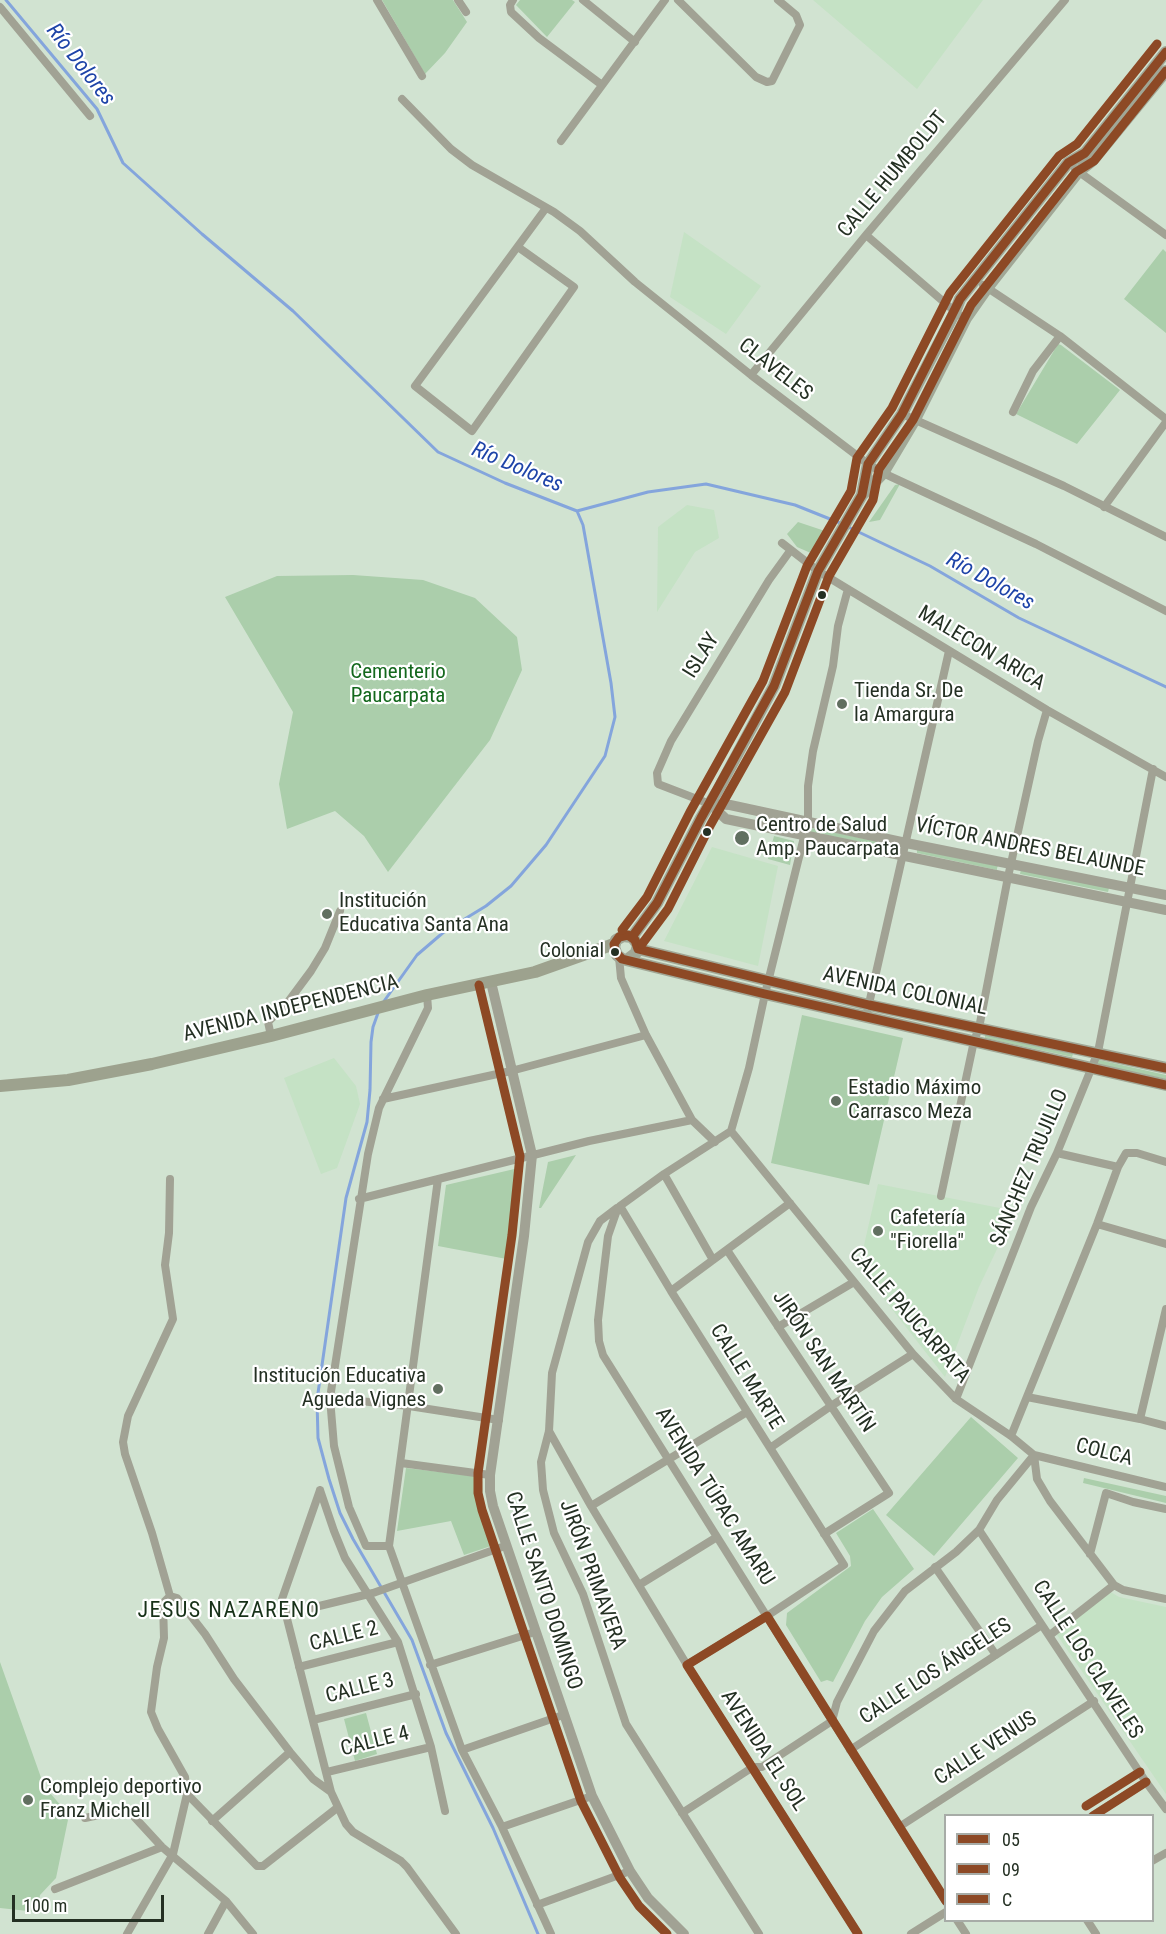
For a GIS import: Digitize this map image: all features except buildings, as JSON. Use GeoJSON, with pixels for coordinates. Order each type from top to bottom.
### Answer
{"type":"FeatureCollection","features":[{"type":"Feature","properties":{"kind":"main road"},"geometry":{"type":"LineString","coordinates":[[632,937],[657,903],[774,686],[818,571],[862,495],[868,464],[902,414],[982,284],[1078,172],[1093,160],[1166,52]]}},
{"type":"Feature","properties":{"kind":"main road"},"geometry":{"type":"LineString","coordinates":[[982,284],[987,264],[1068,163],[1085,153],[1166,71]]}},
{"type":"Feature","properties":{"kind":"main road"},"geometry":{"type":"LineString","coordinates":[[862,495],[884,473],[914,421],[961,315]]}},
{"type":"Feature","properties":{"kind":"main road"},"geometry":{"type":"LineString","coordinates":[[623,936],[632,937],[638,949],[634,956],[620,954],[623,936]]}},
{"type":"Feature","properties":{"kind":"main road","name":"AVENIDA COLONIAL"},"geometry":{"type":"LineString","coordinates":[[638,949],[768,981],[974,1041],[1166,1085]]}},
{"type":"Feature","properties":{"kind":"main road","name":"AVENIDA INDEPENDENCIA"},"geometry":{"type":"LineString","coordinates":[[0,1086],[68,1080],[152,1064],[271,1036],[427,995],[535,972],[588,954],[620,954]]}},
{"type":"Feature","properties":{"kind":"main road","name":"AVENIDA COLONIAL"},"geometry":{"type":"LineString","coordinates":[[620,954],[765,994],[979,1028],[1166,1068]]}},
{"type":"Feature","properties":{"kind":"street"},"geometry":{"type":"LineString","coordinates":[[377,0],[422,76]]}},
{"type":"Feature","properties":{"kind":"street"},"geometry":{"type":"LineString","coordinates":[[458,0],[466,12]]}},
{"type":"Feature","properties":{"kind":"street"},"geometry":{"type":"LineString","coordinates":[[513,0],[510,5],[511,12],[539,38],[602,85]]}},
{"type":"Feature","properties":{"kind":"street"},"geometry":{"type":"LineString","coordinates":[[583,0],[635,42]]}},
{"type":"Feature","properties":{"kind":"street"},"geometry":{"type":"LineString","coordinates":[[561,141],[665,0]]}},
{"type":"Feature","properties":{"kind":"street"},"geometry":{"type":"LineString","coordinates":[[678,0],[756,77],[768,82],[772,81],[800,25],[796,15],[778,0]]}},
{"type":"Feature","properties":{"kind":"street","name":"CALLE HUMBOLDT"},"geometry":{"type":"LineString","coordinates":[[751,375],[1065,0]]}},
{"type":"Feature","properties":{"kind":"street"},"geometry":{"type":"LineString","coordinates":[[0,7],[90,116]]}},
{"type":"Feature","properties":{"kind":"street","name":"CLAVELES"},"geometry":{"type":"LineString","coordinates":[[402,99],[452,149],[472,165],[546,208],[580,231],[635,282],[751,375],[868,464],[1035,544],[1166,611]]}},
{"type":"Feature","properties":{"kind":"street"},"geometry":{"type":"LineString","coordinates":[[1068,163],[1166,235]]}},
{"type":"Feature","properties":{"kind":"street"},"geometry":{"type":"LineString","coordinates":[[518,247],[574,287],[472,431],[415,386],[546,208]]}},
{"type":"Feature","properties":{"kind":"street"},"geometry":{"type":"LineString","coordinates":[[866,235],[961,315]]}},
{"type":"Feature","properties":{"kind":"street"},"geometry":{"type":"LineString","coordinates":[[982,284],[1060,336],[1166,421],[1104,507]]}},
{"type":"Feature","properties":{"kind":"street"},"geometry":{"type":"LineString","coordinates":[[1013,412],[1033,371],[1060,336]]}},
{"type":"Feature","properties":{"kind":"street"},"geometry":{"type":"LineString","coordinates":[[902,414],[1064,486],[1166,537]]}},
{"type":"Feature","properties":{"kind":"street","name":"MALECON ARICA"},"geometry":{"type":"LineString","coordinates":[[782,543],[818,571],[949,651],[1047,710],[1166,777]]}},
{"type":"Feature","properties":{"kind":"street","name":"ISLAY"},"geometry":{"type":"LineString","coordinates":[[658,784],[657,773],[671,741],[769,580],[790,551]]}},
{"type":"Feature","properties":{"kind":"street"},"geometry":{"type":"LineString","coordinates":[[620,1206],[664,1174],[731,1131],[749,1068],[768,981],[805,835],[813,751],[833,666],[838,626],[848,589]]}},
{"type":"Feature","properties":{"kind":"street"},"geometry":{"type":"LineString","coordinates":[[868,1011],[949,651]]}},
{"type":"Feature","properties":{"kind":"street"},"geometry":{"type":"LineString","coordinates":[[941,1196],[974,1041],[979,1028],[1008,877],[1047,710]]}},
{"type":"Feature","properties":{"kind":"street","name":"SÁNCHEZ TRUJILLO"},"geometry":{"type":"LineString","coordinates":[[956,1399],[1031,1207],[1057,1153],[1098,1052],[1153,770]]}},
{"type":"Feature","properties":{"kind":"street","name":"VÍCTOR ANDRES BELAUNDE"},"geometry":{"type":"LineString","coordinates":[[658,784],[710,804],[730,805],[1166,895]]}},
{"type":"Feature","properties":{"kind":"street","name":"VÍCTOR ANDRES BELAUNDE"},"geometry":{"type":"LineString","coordinates":[[710,804],[726,819],[1166,910]]}},
{"type":"Feature","properties":{"kind":"street"},"geometry":{"type":"LineString","coordinates":[[271,1036],[268,1022],[288,1002],[311,971],[325,948],[340,911]]}},
{"type":"Feature","properties":{"kind":"street"},"geometry":{"type":"LineString","coordinates":[[620,954],[621,978],[646,1035],[692,1120],[715,1142]]}},
{"type":"Feature","properties":{"kind":"street","name":"CALLE SANTO DOMINGO"},"geometry":{"type":"LineString","coordinates":[[490,982],[532,1155],[524,1236],[490,1474],[493,1506],[592,1796],[630,1871],[648,1898],[684,1934]]}},
{"type":"Feature","properties":{"kind":"street"},"geometry":{"type":"LineString","coordinates":[[389,1546],[366,1546],[349,1507],[334,1446],[330,1398],[359,1198],[379,1108],[428,1008],[427,995]]}},
{"type":"Feature","properties":{"kind":"street"},"geometry":{"type":"LineString","coordinates":[[383,1099],[511,1071],[646,1035]]}},
{"type":"Feature","properties":{"kind":"street"},"geometry":{"type":"LineString","coordinates":[[359,1198],[589,1141],[692,1120]]}},
{"type":"Feature","properties":{"kind":"street","name":"CALLE PAUCARPATA"},"geometry":{"type":"LineString","coordinates":[[731,1131],[913,1354],[956,1399],[1011,1436],[1034,1455]]}},
{"type":"Feature","properties":{"kind":"street"},"geometry":{"type":"LineString","coordinates":[[1057,1153],[1118,1167]]}},
{"type":"Feature","properties":{"kind":"street"},"geometry":{"type":"LineString","coordinates":[[1011,1436],[1118,1167],[1126,1154],[1137,1153],[1166,1162]]}},
{"type":"Feature","properties":{"kind":"street"},"geometry":{"type":"LineString","coordinates":[[664,1174],[713,1260]]}},
{"type":"Feature","properties":{"kind":"street"},"geometry":{"type":"LineString","coordinates":[[170,1179],[169,1233],[165,1265],[173,1319],[128,1416],[123,1442],[170,1596]]}},
{"type":"Feature","properties":{"kind":"street"},"geometry":{"type":"LineString","coordinates":[[438,1179],[389,1546],[397,1585],[462,1750],[502,1827],[551,1934]]}},
{"type":"Feature","properties":{"kind":"street"},"geometry":{"type":"LineString","coordinates":[[671,1291],[790,1203]]}},
{"type":"Feature","properties":{"kind":"street","name":"CALLE MARTE"},"geometry":{"type":"LineString","coordinates":[[620,1206],[844,1565],[767,1616]]}},
{"type":"Feature","properties":{"kind":"street","name":"JIRÓN PRIMAVERA"},"geometry":{"type":"LineString","coordinates":[[620,1206],[600,1221],[588,1242],[552,1372],[549,1431],[541,1462],[543,1490],[554,1533],[583,1594],[626,1724],[759,1934]]}},
{"type":"Feature","properties":{"kind":"street","name":"AVENIDA TÚPAC AMARU"},"geometry":{"type":"LineString","coordinates":[[620,1206],[609,1236],[598,1320],[599,1341],[603,1355],[944,1900]]}},
{"type":"Feature","properties":{"kind":"street"},"geometry":{"type":"LineString","coordinates":[[1097,1224],[1166,1244]]}},
{"type":"Feature","properties":{"kind":"street","name":"JIRÓN SAN MARTÍN"},"geometry":{"type":"LineString","coordinates":[[727,1250],[889,1493],[824,1534]]}},
{"type":"Feature","properties":{"kind":"street"},"geometry":{"type":"LineString","coordinates":[[778,1327],[854,1282]]}},
{"type":"Feature","properties":{"kind":"street"},"geometry":{"type":"LineString","coordinates":[[1140,1419],[1166,1309]]}},
{"type":"Feature","properties":{"kind":"street"},"geometry":{"type":"LineString","coordinates":[[770,1448],[913,1354]]}},
{"type":"Feature","properties":{"kind":"street"},"geometry":{"type":"LineString","coordinates":[[1027,1397],[1166,1426]]}},
{"type":"Feature","properties":{"kind":"street"},"geometry":{"type":"LineString","coordinates":[[330,1398],[409,1406],[499,1420]]}},
{"type":"Feature","properties":{"kind":"street"},"geometry":{"type":"LineString","coordinates":[[591,1506],[747,1412]]}},
{"type":"Feature","properties":{"kind":"street","name":"AVENIDA EL SOL"},"geometry":{"type":"LineString","coordinates":[[549,1431],[591,1506],[687,1665],[858,1934]]}},
{"type":"Feature","properties":{"kind":"street"},"geometry":{"type":"LineString","coordinates":[[682,1813],[753,1767],[762,1767],[832,1721],[837,1702],[874,1630],[904,1591],[956,1552],[979,1530],[997,1500],[1034,1455]]}},
{"type":"Feature","properties":{"kind":"street"},"geometry":{"type":"LineString","coordinates":[[1034,1455],[1037,1479],[1050,1501],[1113,1585],[1123,1590],[1166,1599]]}},
{"type":"Feature","properties":{"kind":"street","name":"COLCA"},"geometry":{"type":"LineString","coordinates":[[1034,1455],[1166,1487]]}},
{"type":"Feature","properties":{"kind":"street"},"geometry":{"type":"LineString","coordinates":[[401,1463],[490,1474]]}},
{"type":"Feature","properties":{"kind":"street"},"geometry":{"type":"LineString","coordinates":[[445,1811],[431,1747],[398,1642],[370,1593],[345,1558],[320,1490],[282,1596],[331,1792],[337,1808],[353,1832],[401,1861],[456,1934]]}},
{"type":"Feature","properties":{"kind":"street"},"geometry":{"type":"LineString","coordinates":[[1090,1554],[1106,1493],[1166,1509]]}},
{"type":"Feature","properties":{"kind":"street","name":"CALLE LOS CLAVELES"},"geometry":{"type":"LineString","coordinates":[[979,1530],[1166,1809]]}},
{"type":"Feature","properties":{"kind":"street"},"geometry":{"type":"LineString","coordinates":[[639,1585],[717,1537]]}},
{"type":"Feature","properties":{"kind":"street"},"geometry":{"type":"LineString","coordinates":[[286,1614],[397,1585],[506,1546]]}},
{"type":"Feature","properties":{"kind":"street"},"geometry":{"type":"LineString","coordinates":[[935,1567],[996,1655]]}},
{"type":"Feature","properties":{"kind":"street"},"geometry":{"type":"LineString","coordinates":[[1050,1635],[1113,1585]]}},
{"type":"Feature","properties":{"kind":"street"},"geometry":{"type":"LineString","coordinates":[[170,1596],[177,1598],[198,1625],[234,1679],[290,1752],[313,1779],[331,1792]]}},
{"type":"Feature","properties":{"kind":"street"},"geometry":{"type":"LineString","coordinates":[[119,1934],[128,1932],[173,1854],[187,1794],[185,1776],[151,1712],[157,1667],[164,1638],[163,1603],[170,1596]]}},
{"type":"Feature","properties":{"kind":"street"},"geometry":{"type":"LineString","coordinates":[[687,1665],[767,1616]]}},
{"type":"Feature","properties":{"kind":"street","name":"CALLE LOS ÁNGELES"},"geometry":{"type":"LineString","coordinates":[[850,1750],[1042,1624]]}},
{"type":"Feature","properties":{"kind":"street"},"geometry":{"type":"LineString","coordinates":[[430,1665],[536,1632]]}},
{"type":"Feature","properties":{"kind":"street","name":"CALLE 2"},"geometry":{"type":"LineString","coordinates":[[299,1666],[398,1642]]}},
{"type":"Feature","properties":{"kind":"street","name":"CALLE 3"},"geometry":{"type":"LineString","coordinates":[[313,1720],[416,1694]]}},
{"type":"Feature","properties":{"kind":"street","name":"CALLE VENUS"},"geometry":{"type":"LineString","coordinates":[[899,1827],[1094,1701]]}},
{"type":"Feature","properties":{"kind":"street"},"geometry":{"type":"LineString","coordinates":[[462,1750],[563,1715]]}},
{"type":"Feature","properties":{"kind":"street","name":"CALLE 4"},"geometry":{"type":"LineString","coordinates":[[327,1772],[431,1747]]}},
{"type":"Feature","properties":{"kind":"street"},"geometry":{"type":"LineString","coordinates":[[212,1821],[290,1752]]}},
{"type":"Feature","properties":{"kind":"street"},"geometry":{"type":"LineString","coordinates":[[1094,1814],[1146,1782]]}},
{"type":"Feature","properties":{"kind":"street"},"geometry":{"type":"LineString","coordinates":[[187,1794],[257,1866],[263,1866],[337,1808]]}},
{"type":"Feature","properties":{"kind":"street"},"geometry":{"type":"LineString","coordinates":[[502,1827],[592,1796]]}},
{"type":"Feature","properties":{"kind":"street"},"geometry":{"type":"LineString","coordinates":[[85,1818],[127,1809],[162,1847],[226,1901],[254,1934]]}},
{"type":"Feature","properties":{"kind":"street"},"geometry":{"type":"LineString","coordinates":[[55,1889],[162,1847]]}},
{"type":"Feature","properties":{"kind":"street"},"geometry":{"type":"LineString","coordinates":[[537,1905],[630,1871]]}},
{"type":"Feature","properties":{"kind":"street"},"geometry":{"type":"LineString","coordinates":[[208,1934],[226,1901]]}},
{"type":"Feature","properties":{"kind":"street"},"geometry":{"type":"LineString","coordinates":[[911,1934],[944,1913]]}},
{"type":"Feature","properties":{"kind":"shaded area"},"geometry":{"type":"Polygon","coordinates":[[[813,0],[983,0],[917,89],[813,0]]]}},
{"type":"Feature","properties":{"kind":"shaded area"},"geometry":{"type":"Polygon","coordinates":[[[684,232],[761,286],[726,334],[670,297],[684,232]]]}},
{"type":"Feature","properties":{"kind":"shaded area"},"geometry":{"type":"Polygon","coordinates":[[[687,505],[714,510],[719,538],[695,552],[657,612],[658,527],[687,505]]]}},
{"type":"Feature","properties":{"kind":"shaded area"},"geometry":{"type":"Polygon","coordinates":[[[712,847],[778,866],[758,966],[664,941],[712,847]]]}},
{"type":"Feature","properties":{"kind":"shaded area"},"geometry":{"type":"Polygon","coordinates":[[[334,1058],[356,1086],[360,1104],[337,1168],[321,1174],[284,1078],[334,1058]]]}},
{"type":"Feature","properties":{"kind":"shaded area"},"geometry":{"type":"Polygon","coordinates":[[[878,1184],[1015,1211],[979,1287],[945,1377],[859,1267],[878,1184]]]}},
{"type":"Feature","properties":{"kind":"shaded area"},"geometry":{"type":"Polygon","coordinates":[[[1109,1591],[1119,1597],[1166,1607],[1166,1794],[1055,1632],[1109,1591]]]}},
{"type":"Feature","properties":{"kind":"green space"},"geometry":{"type":"Polygon","coordinates":[[[382,0],[453,0],[467,22],[445,53],[425,74],[382,0]]]}},
{"type":"Feature","properties":{"kind":"green space"},"geometry":{"type":"Polygon","coordinates":[[[520,0],[572,0],[575,2],[547,37],[516,5],[520,0]]]}},
{"type":"Feature","properties":{"kind":"green space"},"geometry":{"type":"Polygon","coordinates":[[[1163,249],[1166,252],[1166,333],[1124,299],[1163,249]]]}},
{"type":"Feature","properties":{"kind":"green space"},"geometry":{"type":"Polygon","coordinates":[[[1058,344],[1120,390],[1077,444],[1016,414],[1058,344]]]}},
{"type":"Feature","properties":{"kind":"green space"},"geometry":{"type":"Polygon","coordinates":[[[900,484],[880,520],[869,522],[895,485],[900,484]]]}},
{"type":"Feature","properties":{"kind":"green space"},"geometry":{"type":"Polygon","coordinates":[[[798,522],[831,533],[821,538],[813,554],[797,547],[787,534],[798,522]]]}},
{"type":"Feature","properties":{"kind":"green space","name":"Cementerio Paucarpata"},"geometry":{"type":"Polygon","coordinates":[[[353,575],[423,580],[475,598],[517,637],[522,670],[490,740],[388,872],[364,836],[335,811],[287,829],[279,784],[293,712],[225,597],[277,576],[353,575]]]}},
{"type":"Feature","properties":{"kind":"green space"},"geometry":{"type":"Polygon","coordinates":[[[812,828],[890,844],[890,848],[811,832],[812,828]]]}},
{"type":"Feature","properties":{"kind":"green space"},"geometry":{"type":"Polygon","coordinates":[[[774,836],[794,841],[790,865],[768,859],[774,836]]]}},
{"type":"Feature","properties":{"kind":"green space"},"geometry":{"type":"Polygon","coordinates":[[[917,849],[998,866],[997,870],[917,853],[917,849]]]}},
{"type":"Feature","properties":{"kind":"green space"},"geometry":{"type":"Polygon","coordinates":[[[1021,869],[1109,888],[1108,892],[1020,874],[1021,869]]]}},
{"type":"Feature","properties":{"kind":"green space","name":"Estadio Máximo Carrasco Meza"},"geometry":{"type":"Polygon","coordinates":[[[802,1015],[903,1038],[869,1185],[771,1163],[802,1015]]]}},
{"type":"Feature","properties":{"kind":"green space"},"geometry":{"type":"Polygon","coordinates":[[[985,1035],[1073,1054],[1072,1057],[985,1038],[985,1035]]]}},
{"type":"Feature","properties":{"kind":"green space"},"geometry":{"type":"Polygon","coordinates":[[[1095,1059],[1166,1075],[1166,1079],[1094,1064],[1095,1059]]]}},
{"type":"Feature","properties":{"kind":"green space"},"geometry":{"type":"Polygon","coordinates":[[[576,1155],[541,1208],[539,1208],[548,1162],[576,1155]]]}},
{"type":"Feature","properties":{"kind":"green space"},"geometry":{"type":"Polygon","coordinates":[[[523,1167],[512,1260],[438,1246],[446,1185],[523,1167]]]}},
{"type":"Feature","properties":{"kind":"green space"},"geometry":{"type":"Polygon","coordinates":[[[971,1417],[1018,1458],[934,1556],[886,1515],[971,1417]]]}},
{"type":"Feature","properties":{"kind":"green space"},"geometry":{"type":"Polygon","coordinates":[[[406,1468],[482,1477],[483,1507],[497,1544],[464,1555],[451,1521],[397,1531],[406,1468]]]}},
{"type":"Feature","properties":{"kind":"green space"},"geometry":{"type":"Polygon","coordinates":[[[1084,1478],[1166,1496],[1166,1503],[1083,1483],[1084,1478]]]}},
{"type":"Feature","properties":{"kind":"green space"},"geometry":{"type":"Polygon","coordinates":[[[873,1509],[914,1569],[882,1597],[865,1621],[833,1682],[827,1680],[821,1682],[786,1625],[787,1613],[851,1566],[850,1556],[836,1533],[873,1509]]]}},
{"type":"Feature","properties":{"kind":"green space","name":"Complejo deportivo Franz Michell"},"geometry":{"type":"Polygon","coordinates":[[[0,1662],[44,1786],[69,1815],[56,1878],[40,1895],[37,1912],[0,1908],[0,1662]]]}},
{"type":"Feature","properties":{"kind":"green space"},"geometry":{"type":"Polygon","coordinates":[[[366,1713],[377,1754],[355,1761],[344,1719],[366,1713]]]}},
{"type":"Feature","properties":{"kind":"waterway","name":"Río Dolores"},"geometry":{"type":"LineString","coordinates":[[6,0],[97,109],[123,163],[293,311],[438,452],[505,483],[577,511],[648,492],[706,484],[795,505],[840,523]]}},
{"type":"Feature","properties":{"kind":"waterway"},"geometry":{"type":"LineString","coordinates":[[382,1004],[417,955],[445,931],[486,906],[511,886],[546,845],[605,756],[615,717],[583,525],[577,511]]}},
{"type":"Feature","properties":{"kind":"waterway","name":"Río Dolores"},"geometry":{"type":"LineString","coordinates":[[846,526],[930,566],[1019,618],[1166,687]]}},
{"type":"Feature","properties":{"kind":"waterway"},"geometry":{"type":"LineString","coordinates":[[378,1013],[371,1042],[367,1122],[346,1198],[317,1400],[318,1438],[340,1513],[412,1640],[446,1733],[493,1828],[538,1934]]}},
{"type":"Feature","properties":{"kind":"transit line","name":"C"},"geometry":{"type":"LineString","coordinates":[[622,930],[647,897],[690,812],[763,681],[807,566],[851,491],[857,458],[892,408],[950,293],[1059,156],[1077,144],[1157,44]]}},
{"type":"Feature","properties":{"kind":"transit line","name":"05"},"geometry":{"type":"LineString","coordinates":[[632,937],[657,903],[774,686],[818,571],[862,495],[868,464],[902,414],[960,299],[1068,163],[1085,153],[1166,52]]}},
{"type":"Feature","properties":{"kind":"transit line","name":"09"},"geometry":{"type":"LineString","coordinates":[[642,944],[668,909],[711,824],[785,692],[829,576],[873,500],[879,469],[913,420],[971,305],[1076,172],[1094,161],[1166,71]]}},
{"type":"Feature","properties":{"kind":"transit line","name":"05"},"geometry":{"type":"LineString","coordinates":[[1166,1068],[869,1005],[638,949],[635,940],[628,935],[619,937],[614,944],[615,952],[622,959],[765,994],[1166,1085]]}},
{"type":"Feature","properties":{"kind":"transit line","name":"09"},"geometry":{"type":"LineString","coordinates":[[479,985],[520,1156],[512,1235],[478,1473],[478,1493],[581,1801],[620,1878],[639,1906],[667,1934]]}},
{"type":"Feature","properties":{"kind":"transit line","name":"05"},"geometry":{"type":"LineString","coordinates":[[767,1616],[944,1898]]}},
{"type":"Feature","properties":{"kind":"transit line","name":"05"},"geometry":{"type":"LineString","coordinates":[[687,1665],[767,1616]]}},
{"type":"Feature","properties":{"kind":"transit line","name":"05"},"geometry":{"type":"LineString","coordinates":[[687,1665],[858,1934]]}},
{"type":"Feature","properties":{"kind":"transit line","name":"C"},"geometry":{"type":"LineString","coordinates":[[1086,1806],[1140,1772]]}},
{"type":"Feature","properties":{"kind":"transit line","name":"05"},"geometry":{"type":"LineString","coordinates":[[1096,1814],[1146,1782]]}},
{"type":"Feature","properties":{"kind":"place","name":"Tienda Sr. De la Amargura"},"geometry":{"type":"Point","coordinates":[842,704]}},
{"type":"Feature","properties":{"kind":"place","name":"Centro de Salud Amp. Paucarpata"},"geometry":{"type":"Point","coordinates":[742,838]}},
{"type":"Feature","properties":{"kind":"place","name":"Institución Educativa Santa Ana"},"geometry":{"type":"Point","coordinates":[327,914]}},
{"type":"Feature","properties":{"kind":"place","name":"Colonial"},"geometry":{"type":"Point","coordinates":[615,952]}},
{"type":"Feature","properties":{"kind":"place","name":"Estadio Máximo Carrasco Meza"},"geometry":{"type":"Point","coordinates":[836,1101]}},
{"type":"Feature","properties":{"kind":"place","name":"Cafetería \"Fiorella\""},"geometry":{"type":"Point","coordinates":[878,1231]}},
{"type":"Feature","properties":{"kind":"place","name":"Institución Educativa Agueda Vignes"},"geometry":{"type":"Point","coordinates":[438,1389]}},
{"type":"Feature","properties":{"kind":"place","name":"Complejo deportivo Franz Michell"},"geometry":{"type":"Point","coordinates":[28,1800]}},
{"type":"Feature","properties":{"kind":"district","name":"JESUS NAZARENO"},"geometry":{"type":"Point","coordinates":[229,1611]}}]}
